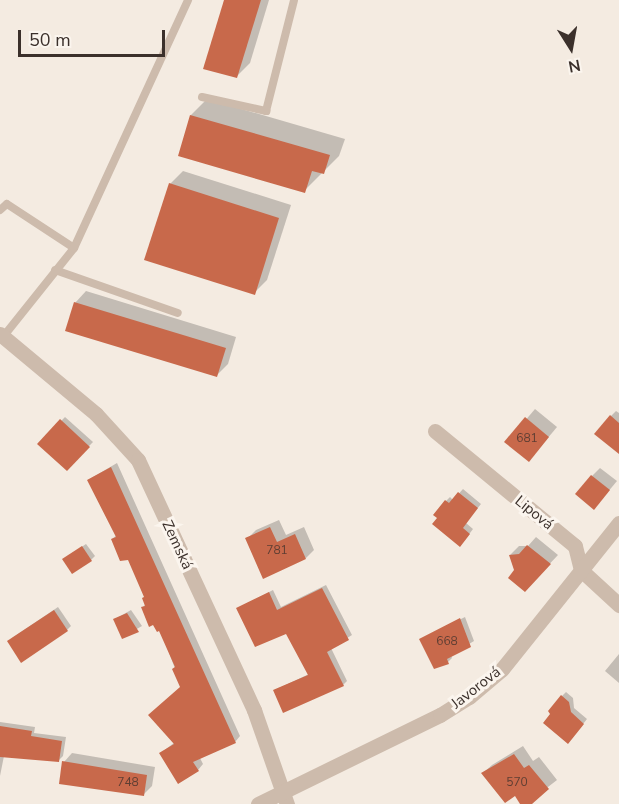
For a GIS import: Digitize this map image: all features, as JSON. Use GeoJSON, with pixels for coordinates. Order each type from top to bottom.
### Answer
{"type":"FeatureCollection","features":[{"type":"Feature","properties":{"kind":"street","name":"Zemská"},"geometry":{"type":"LineString","coordinates":[[2,336],[96,414],[138,460],[254,710],[285,798]]}},
{"type":"Feature","properties":{"kind":"street","name":"Lipová"},"geometry":{"type":"LineString","coordinates":[[435,431],[575,546],[581,570],[619,605]]}},
{"type":"Feature","properties":{"kind":"street","name":"Javorová"},"geometry":{"type":"LineString","coordinates":[[258,804],[285,798],[469,698],[502,669],[619,523]]}},
{"type":"Feature","properties":{"kind":"lane"},"geometry":{"type":"LineString","coordinates":[[2,336],[74,248],[188,0]]}},
{"type":"Feature","properties":{"kind":"lane"},"geometry":{"type":"LineString","coordinates":[[202,97],[266,111],[294,0]]}},
{"type":"Feature","properties":{"kind":"lane"},"geometry":{"type":"LineString","coordinates":[[0,210],[7,204],[74,248]]}},
{"type":"Feature","properties":{"kind":"lane"},"geometry":{"type":"LineString","coordinates":[[55,270],[178,313]]}},
{"type":"Feature","properties":{"kind":"building"},"geometry":{"type":"Polygon","coordinates":[[[224,0],[261,0],[237,78],[203,69],[224,0]]]}},
{"type":"Feature","properties":{"kind":"building"},"geometry":{"type":"Polygon","coordinates":[[[190,115],[330,155],[324,174],[312,171],[305,193],[178,156],[190,115]]]}},
{"type":"Feature","properties":{"kind":"building"},"geometry":{"type":"Polygon","coordinates":[[[169,183],[279,218],[255,295],[144,260],[169,183]]]}},
{"type":"Feature","properties":{"kind":"building"},"geometry":{"type":"Polygon","coordinates":[[[74,302],[226,348],[217,377],[65,331],[74,302]]]}},
{"type":"Feature","properties":{"kind":"building"},"geometry":{"type":"Polygon","coordinates":[[[610,415],[619,423],[619,454],[594,434],[610,415]]]}},
{"type":"Feature","properties":{"kind":"building"},"geometry":{"type":"Polygon","coordinates":[[[525,417],[549,437],[529,462],[504,442],[525,417]]]}},
{"type":"Feature","properties":{"kind":"building"},"geometry":{"type":"Polygon","coordinates":[[[60,419],[90,447],[67,471],[37,444],[60,419]]]}},
{"type":"Feature","properties":{"kind":"building"},"geometry":{"type":"Polygon","coordinates":[[[111,467],[236,743],[193,762],[199,771],[178,784],[159,753],[174,744],[148,715],[180,687],[172,669],[175,667],[159,631],[157,632],[153,625],[149,627],[141,607],[145,606],[142,598],[144,597],[128,560],[120,561],[111,539],[116,537],[87,480],[111,467]]]}},
{"type":"Feature","properties":{"kind":"building"},"geometry":{"type":"Polygon","coordinates":[[[591,475],[610,490],[594,510],[575,494],[591,475]]]}},
{"type":"Feature","properties":{"kind":"building"},"geometry":{"type":"Polygon","coordinates":[[[458,492],[478,508],[463,528],[470,534],[460,547],[432,524],[437,518],[433,515],[445,500],[449,503],[458,492]]]}},
{"type":"Feature","properties":{"kind":"building"},"geometry":{"type":"Polygon","coordinates":[[[270,527],[277,542],[295,534],[306,559],[263,579],[245,538],[270,527]]]}},
{"type":"Feature","properties":{"kind":"building"},"geometry":{"type":"Polygon","coordinates":[[[527,545],[551,564],[525,592],[508,578],[514,570],[509,555],[519,554],[527,545]]]}},
{"type":"Feature","properties":{"kind":"building"},"geometry":{"type":"Polygon","coordinates":[[[82,546],[92,561],[72,574],[62,559],[82,546]]]}},
{"type":"Feature","properties":{"kind":"building"},"geometry":{"type":"Polygon","coordinates":[[[322,588],[349,640],[327,652],[344,686],[283,713],[273,690],[308,675],[286,634],[255,647],[236,608],[269,592],[277,610],[322,588]]]}},
{"type":"Feature","properties":{"kind":"building"},"geometry":{"type":"Polygon","coordinates":[[[54,610],[68,631],[21,663],[7,641],[54,610]]]}},
{"type":"Feature","properties":{"kind":"building"},"geometry":{"type":"Polygon","coordinates":[[[127,613],[139,632],[122,639],[113,619],[127,613]]]}},
{"type":"Feature","properties":{"kind":"building"},"geometry":{"type":"Polygon","coordinates":[[[460,618],[471,647],[447,659],[449,664],[434,669],[419,639],[460,618]]]}},
{"type":"Feature","properties":{"kind":"building"},"geometry":{"type":"Polygon","coordinates":[[[561,695],[569,702],[571,712],[584,724],[568,744],[543,723],[550,714],[548,711],[561,695]]]}},
{"type":"Feature","properties":{"kind":"building"},"geometry":{"type":"Polygon","coordinates":[[[0,726],[32,731],[31,736],[62,741],[59,762],[0,757],[0,726]]]}},
{"type":"Feature","properties":{"kind":"building"},"geometry":{"type":"Polygon","coordinates":[[[514,754],[524,768],[529,765],[549,789],[532,804],[520,804],[515,796],[505,803],[481,773],[514,754]]]}},
{"type":"Feature","properties":{"kind":"building"},"geometry":{"type":"Polygon","coordinates":[[[62,761],[147,775],[144,796],[59,784],[62,761]]]}}]}
